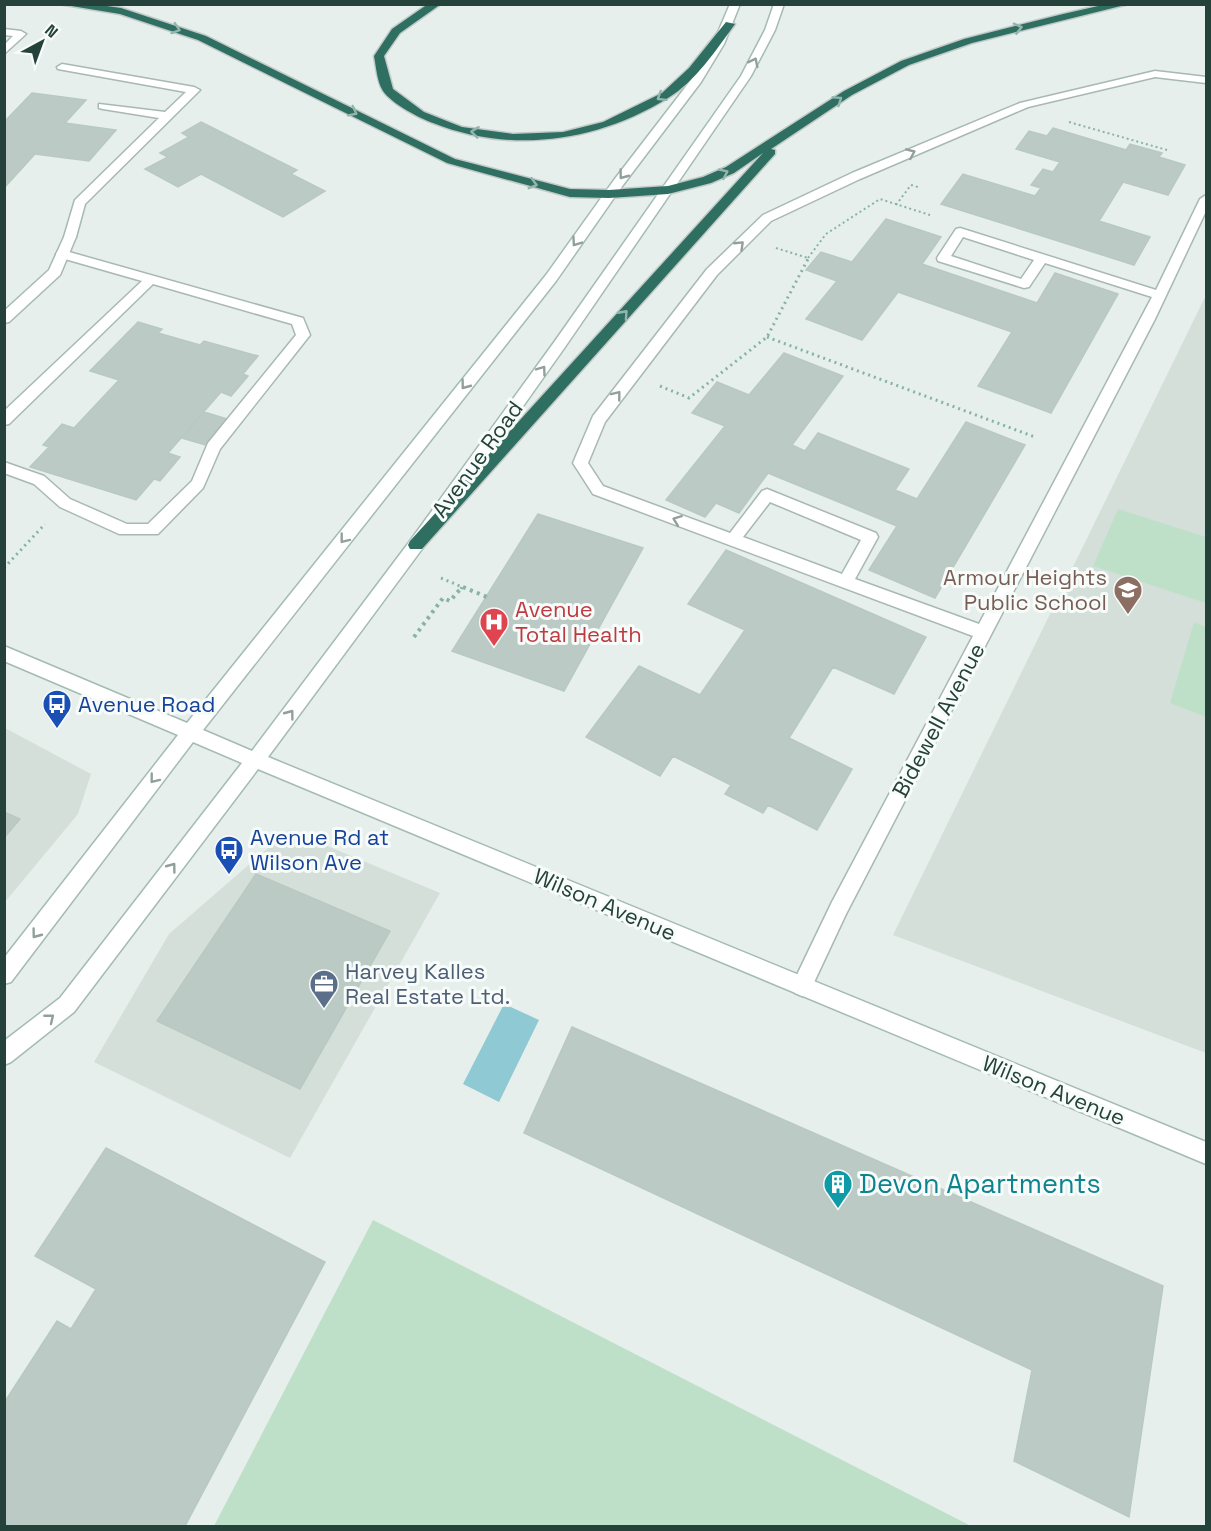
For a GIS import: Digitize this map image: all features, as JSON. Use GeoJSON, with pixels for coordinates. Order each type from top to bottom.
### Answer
{"type":"FeatureCollection","features":[{"type":"Feature","properties":{"kind":"highway"},"geometry":{"type":"LineString","coordinates":[[64,4],[121,11],[202,38],[451,161],[570,193],[609,194],[668,190],[706,180],[730,170],[848,93],[906,63],[968,41],[1124,4]]}},
{"type":"Feature","properties":{"kind":"highway"},"geometry":{"type":"LineString","coordinates":[[436,4],[396,31],[378,56],[388,90],[420,114],[460,130],[513,137],[563,135],[616,122],[666,95],[693,70],[730,24]]}},
{"type":"Feature","properties":{"kind":"highway"},"geometry":{"type":"LineString","coordinates":[[416,545],[789,132]]}},
{"type":"Feature","properties":{"kind":"main road"},"geometry":{"type":"LineString","coordinates":[[4,975],[190,733],[551,278],[609,194],[712,57],[730,24],[735,4]]}},
{"type":"Feature","properties":{"kind":"main road","name":"Avenue Road"},"geometry":{"type":"LineString","coordinates":[[4,1055],[67,1005],[416,545],[668,190],[746,76],[770,30],[779,4]]}},
{"type":"Feature","properties":{"kind":"main road"},"geometry":{"type":"LineString","coordinates":[[4,32],[21,34],[4,51]]}},
{"type":"Feature","properties":{"kind":"main road"},"geometry":{"type":"LineString","coordinates":[[4,319],[55,272],[70,237],[79,203],[194,90],[62,67]]}},
{"type":"Feature","properties":{"kind":"main road"},"geometry":{"type":"LineString","coordinates":[[984,633],[598,490],[580,463],[598,420],[712,272],[767,218],[855,176],[1024,105],[1155,74],[1206,80]]}},
{"type":"Feature","properties":{"kind":"main road"},"geometry":{"type":"LineString","coordinates":[[103,106],[167,116]]}},
{"type":"Feature","properties":{"kind":"main road","name":"Bidewell Avenue"},"geometry":{"type":"LineString","coordinates":[[802,986],[839,908],[1159,295],[1206,199]]}},
{"type":"Feature","properties":{"kind":"main road"},"geometry":{"type":"LineString","coordinates":[[1042,258],[1024,284],[943,258],[960,232],[1159,295]]}},
{"type":"Feature","properties":{"kind":"main road"},"geometry":{"type":"LineString","coordinates":[[4,467],[39,480],[65,502],[125,530],[152,530],[198,484],[213,447],[303,335],[298,321],[62,254]]}},
{"type":"Feature","properties":{"kind":"main road"},"geometry":{"type":"LineString","coordinates":[[4,420],[151,279]]}},
{"type":"Feature","properties":{"kind":"main road"},"geometry":{"type":"LineString","coordinates":[[732,541],[767,495],[870,537],[845,583]]}},
{"type":"Feature","properties":{"kind":"main road","name":"Wilson Avenue"},"geometry":{"type":"LineString","coordinates":[[4,653],[190,733],[1206,1153]]}},
{"type":"Feature","properties":{"kind":"path"},"geometry":{"type":"LineString","coordinates":[[1024,105],[1063,120],[1167,150]]}},
{"type":"Feature","properties":{"kind":"path"},"geometry":{"type":"LineString","coordinates":[[896,205],[911,185],[918,187]]}},
{"type":"Feature","properties":{"kind":"path"},"geometry":{"type":"LineString","coordinates":[[654,383],[689,398],[767,337],[808,258],[826,234],[880,200],[930,215]]}},
{"type":"Feature","properties":{"kind":"path"},"geometry":{"type":"LineString","coordinates":[[768,245],[808,258]]}},
{"type":"Feature","properties":{"kind":"path"},"geometry":{"type":"LineString","coordinates":[[767,337],[1035,437]]}},
{"type":"Feature","properties":{"kind":"path"},"geometry":{"type":"LineString","coordinates":[[4,568],[65,502]]}},
{"type":"Feature","properties":{"kind":"path"},"geometry":{"type":"LineString","coordinates":[[441,578],[487,597]]}},
{"type":"Feature","properties":{"kind":"path"},"geometry":{"type":"LineString","coordinates":[[414,637],[443,598],[450,600],[462,587]]}},
{"type":"Feature","properties":{"kind":"shaded area","name":"Armour Heights Public School"},"geometry":{"type":"Polygon","coordinates":[[[1206,295],[1206,1053],[893,935],[1206,295]]]}},
{"type":"Feature","properties":{"kind":"shaded area"},"geometry":{"type":"Polygon","coordinates":[[[5,728],[91,774],[78,814],[5,902],[5,728]]]}},
{"type":"Feature","properties":{"kind":"shaded area"},"geometry":{"type":"Polygon","coordinates":[[[289,830],[440,893],[290,1158],[94,1062],[169,934],[289,830]]]}},
{"type":"Feature","properties":{"kind":"green space"},"geometry":{"type":"Polygon","coordinates":[[[1118,509],[1206,537],[1206,603],[1093,566],[1118,509]]]}},
{"type":"Feature","properties":{"kind":"green space"},"geometry":{"type":"Polygon","coordinates":[[[1194,622],[1206,627],[1206,717],[1170,703],[1194,622]]]}},
{"type":"Feature","properties":{"kind":"green space"},"geometry":{"type":"Polygon","coordinates":[[[373,1220],[971,1526],[214,1526],[373,1220]]]}},
{"type":"Feature","properties":{"kind":"water"},"geometry":{"type":"Polygon","coordinates":[[[504,1004],[539,1020],[499,1102],[463,1084],[504,1004]]]}},
{"type":"Feature","properties":{"kind":"building"},"geometry":{"type":"Polygon","coordinates":[[[32,93],[86,100],[65,123],[116,130],[89,161],[35,154],[4,188],[4,122],[32,93]]]}},
{"type":"Feature","properties":{"kind":"building"},"geometry":{"type":"Polygon","coordinates":[[[201,122],[297,170],[291,174],[325,191],[283,217],[201,174],[178,187],[145,169],[168,157],[160,153],[189,137],[182,133],[201,122]]]}},
{"type":"Feature","properties":{"kind":"building"},"geometry":{"type":"Polygon","coordinates":[[[1053,128],[1126,150],[1130,144],[1162,153],[1159,157],[1185,165],[1168,195],[1123,182],[1099,221],[1150,237],[1134,265],[941,204],[963,174],[1035,196],[1041,188],[1031,185],[1043,169],[1053,172],[1060,162],[1016,149],[1029,131],[1047,136],[1053,128]]]}},
{"type":"Feature","properties":{"kind":"building"},"geometry":{"type":"Polygon","coordinates":[[[886,219],[941,237],[922,264],[1037,303],[1055,273],[1118,294],[1051,413],[978,386],[1012,332],[898,292],[862,340],[806,319],[837,281],[806,270],[821,252],[852,262],[886,219]]]}},
{"type":"Feature","properties":{"kind":"building"},"geometry":{"type":"Polygon","coordinates":[[[138,322],[162,329],[158,333],[200,345],[204,341],[258,356],[243,374],[248,376],[231,396],[221,392],[168,453],[180,457],[160,481],[154,479],[136,500],[30,467],[49,447],[43,445],[62,424],[74,428],[119,380],[90,371],[138,322]]]}},
{"type":"Feature","properties":{"kind":"building"},"geometry":{"type":"Polygon","coordinates":[[[784,353],[843,376],[792,445],[805,451],[818,433],[909,469],[895,490],[917,499],[966,422],[1025,445],[935,598],[869,570],[897,526],[768,473],[739,513],[716,503],[705,517],[666,500],[725,426],[692,413],[717,382],[749,395],[784,353]]]}},
{"type":"Feature","properties":{"kind":"building"},"geometry":{"type":"Polygon","coordinates":[[[204,412],[240,423],[219,449],[182,438],[204,412]]]}},
{"type":"Feature","properties":{"kind":"building"},"geometry":{"type":"Polygon","coordinates":[[[538,514],[643,548],[564,691],[452,651],[538,514]]]}},
{"type":"Feature","properties":{"kind":"building"},"geometry":{"type":"Polygon","coordinates":[[[726,550],[926,637],[894,694],[833,667],[789,738],[852,769],[817,830],[768,805],[763,813],[725,794],[731,785],[673,756],[660,776],[586,737],[639,666],[700,695],[745,630],[688,604],[726,550]]]}},
{"type":"Feature","properties":{"kind":"building"},"geometry":{"type":"Polygon","coordinates":[[[4,812],[20,819],[4,838],[4,812]]]}},
{"type":"Feature","properties":{"kind":"building"},"geometry":{"type":"Polygon","coordinates":[[[256,874],[390,931],[300,1089],[157,1021],[256,874]]]}},
{"type":"Feature","properties":{"kind":"building","name":"Devon Apartments"},"geometry":{"type":"Polygon","coordinates":[[[572,1027],[1163,1286],[1129,1517],[1014,1461],[1032,1370],[524,1133],[572,1027]]]}},
{"type":"Feature","properties":{"kind":"building"},"geometry":{"type":"Polygon","coordinates":[[[106,1148],[325,1262],[185,1526],[4,1526],[4,1403],[57,1321],[71,1329],[96,1289],[35,1256],[106,1148]]]}},
{"type":"Feature","properties":{"kind":"place","name":"Armour Heights Public School"},"geometry":{"type":"Point","coordinates":[1128,616]}},
{"type":"Feature","properties":{"kind":"place","name":"Avenue Total Health"},"geometry":{"type":"Point","coordinates":[494,648]}},
{"type":"Feature","properties":{"kind":"place","name":"Avenue Road"},"geometry":{"type":"Point","coordinates":[57,730]}},
{"type":"Feature","properties":{"kind":"place","name":"Avenue Rd at Wilson Ave"},"geometry":{"type":"Point","coordinates":[229,876]}},
{"type":"Feature","properties":{"kind":"place","name":"Harvey Kalles Real Estate Ltd."},"geometry":{"type":"Point","coordinates":[324,1010]}},
{"type":"Feature","properties":{"kind":"place","name":"Devon Apartments"},"geometry":{"type":"Point","coordinates":[838,1210]}}]}
